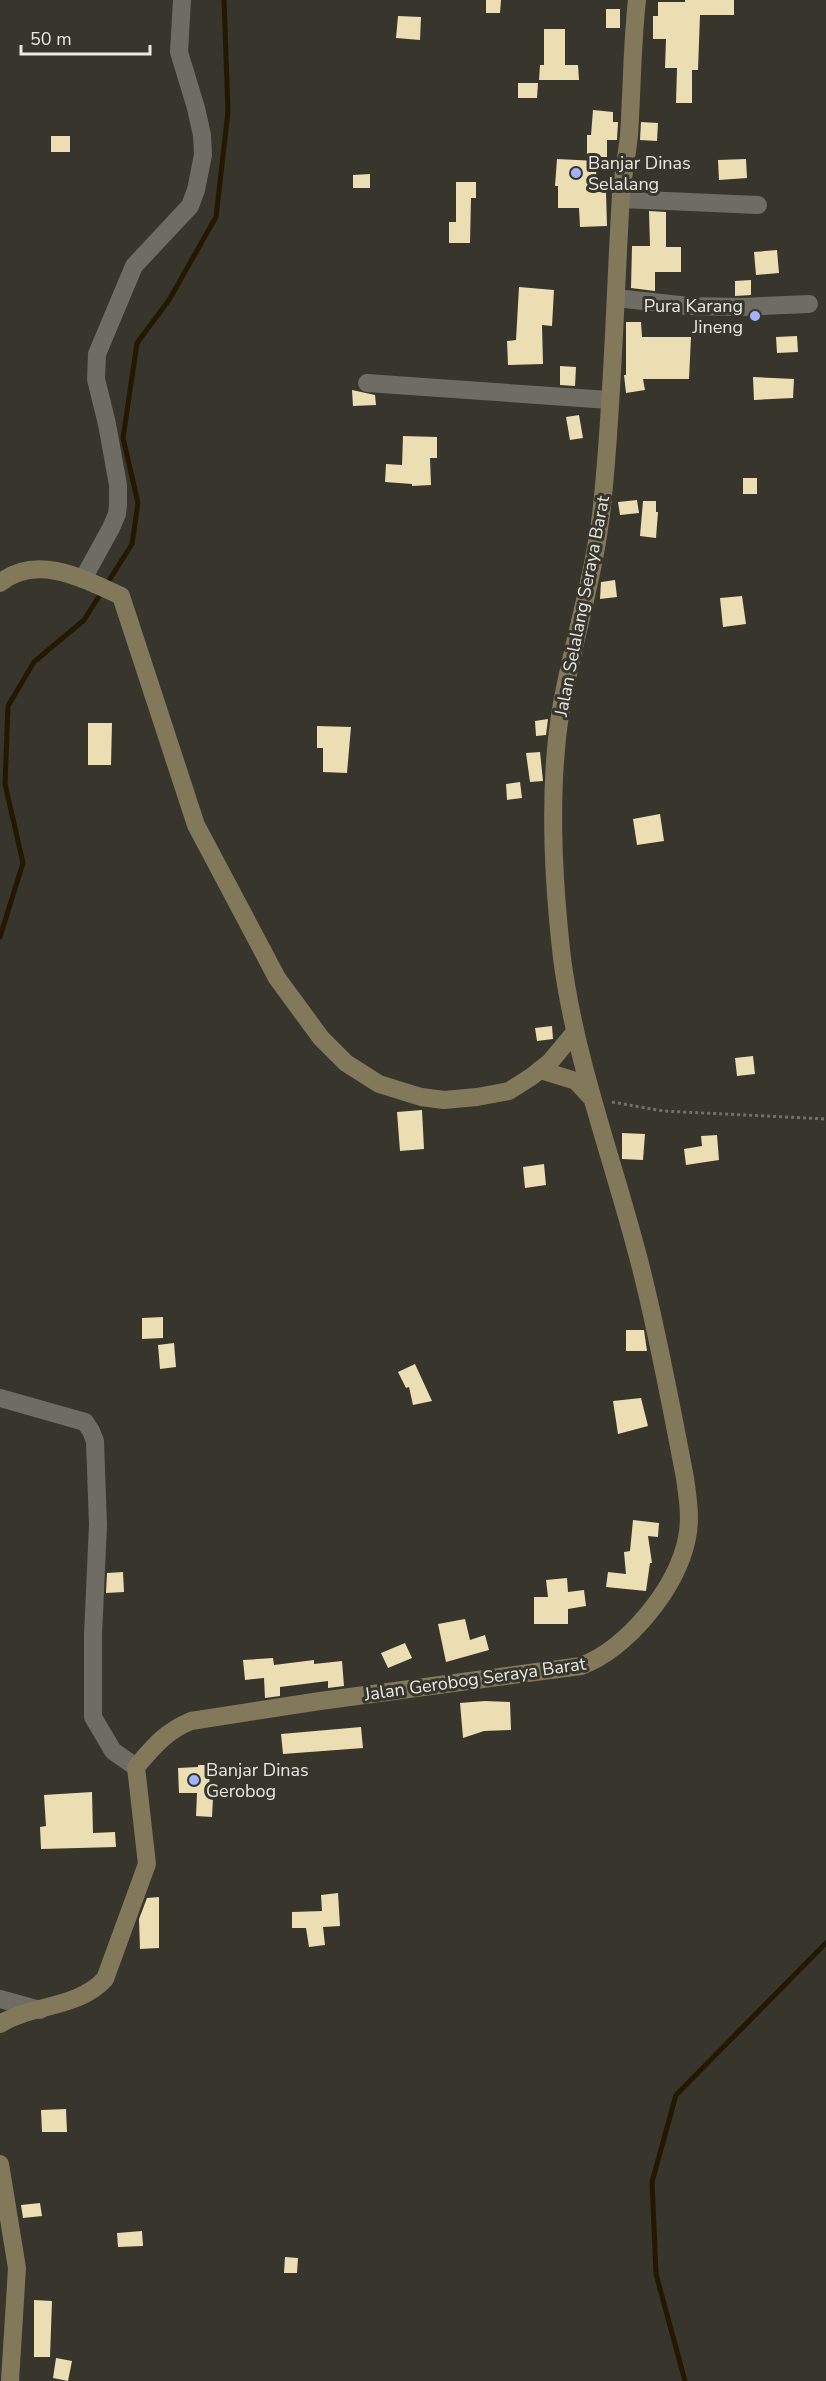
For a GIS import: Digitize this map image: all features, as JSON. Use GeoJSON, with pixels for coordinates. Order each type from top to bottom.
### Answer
{"type":"FeatureCollection","features":[{"type":"Feature","properties":{"kind":"street"},"geometry":{"type":"LineString","coordinates":[[86,580],[117,514],[118,505],[118,485],[105,413],[96,379],[97,354],[134,266],[190,206],[196,190],[203,155],[202,135],[196,108],[179,52],[182,0]]}},
{"type":"Feature","properties":{"kind":"street","name":"Jalan Selalang Seraya Barat"},"geometry":{"type":"LineString","coordinates":[[590,1096],[575,1032],[561,947],[555,858],[555,775],[562,703],[588,588],[603,499],[621,199],[628,141],[637,0]]}},
{"type":"Feature","properties":{"kind":"street"},"geometry":{"type":"LineString","coordinates":[[621,199],[758,205]]}},
{"type":"Feature","properties":{"kind":"street"},"geometry":{"type":"LineString","coordinates":[[616,298],[689,306],[742,307],[809,304]]}},
{"type":"Feature","properties":{"kind":"street"},"geometry":{"type":"LineString","coordinates":[[367,383],[609,400]]}},
{"type":"Feature","properties":{"kind":"street"},"geometry":{"type":"LineString","coordinates":[[0,583],[7,577],[51,568],[86,580],[121,597],[196,825],[278,978],[321,1038],[346,1063],[379,1084],[421,1097],[444,1100],[477,1097],[509,1091],[550,1062],[575,1032]]}},
{"type":"Feature","properties":{"kind":"street"},"geometry":{"type":"LineString","coordinates":[[540,1070],[576,1081],[590,1096]]}},
{"type":"Feature","properties":{"kind":"street","name":"Jalan Gerobog Seraya Barat"},"geometry":{"type":"LineString","coordinates":[[136,1767],[160,1739],[174,1728],[190,1721],[581,1666],[596,1660],[639,1625],[669,1583],[686,1540],[690,1512],[686,1486],[642,1271],[590,1096]]}},
{"type":"Feature","properties":{"kind":"street"},"geometry":{"type":"LineString","coordinates":[[0,1398],[85,1422],[91,1431],[94,1441],[98,1525],[93,1635],[93,1717],[113,1751],[136,1767],[147,1864],[105,1979],[85,1994],[8,2019],[0,2024]]}},
{"type":"Feature","properties":{"kind":"street"},"geometry":{"type":"LineString","coordinates":[[0,1999],[40,2010]]}},
{"type":"Feature","properties":{"kind":"street"},"geometry":{"type":"LineString","coordinates":[[0,2164],[17,2268],[10,2381]]}},
{"type":"Feature","properties":{"kind":"path"},"geometry":{"type":"LineString","coordinates":[[590,1096],[622,1105],[663,1111],[826,1119]]}},
{"type":"Feature","properties":{"kind":"building"},"geometry":{"type":"Polygon","coordinates":[[[486,0],[501,0],[500,13],[486,13],[486,0]]]}},
{"type":"Feature","properties":{"kind":"building"},"geometry":{"type":"Polygon","coordinates":[[[685,0],[734,0],[734,15],[700,15],[698,70],[692,70],[692,103],[676,103],[677,68],[665,68],[666,39],[653,39],[653,16],[658,16],[658,2],[685,2],[685,0]]]}},
{"type":"Feature","properties":{"kind":"building"},"geometry":{"type":"Polygon","coordinates":[[[606,9],[620,9],[620,28],[606,28],[606,9]]]}},
{"type":"Feature","properties":{"kind":"building"},"geometry":{"type":"Polygon","coordinates":[[[398,16],[421,17],[420,40],[396,38],[398,16]]]}},
{"type":"Feature","properties":{"kind":"building"},"geometry":{"type":"Polygon","coordinates":[[[544,29],[565,29],[565,65],[578,65],[579,80],[539,80],[540,65],[544,65],[544,29]]]}},
{"type":"Feature","properties":{"kind":"building"},"geometry":{"type":"Polygon","coordinates":[[[518,83],[538,83],[537,98],[518,98],[518,83]]]}},
{"type":"Feature","properties":{"kind":"building"},"geometry":{"type":"Polygon","coordinates":[[[593,110],[613,112],[613,122],[618,122],[617,140],[607,140],[607,157],[587,157],[587,135],[591,135],[593,110]]]}},
{"type":"Feature","properties":{"kind":"building"},"geometry":{"type":"Polygon","coordinates":[[[641,122],[658,123],[657,141],[640,140],[641,122]]]}},
{"type":"Feature","properties":{"kind":"building"},"geometry":{"type":"Polygon","coordinates":[[[51,136],[70,136],[70,152],[51,152],[51,136]]]}},
{"type":"Feature","properties":{"kind":"building"},"geometry":{"type":"Polygon","coordinates":[[[557,159],[597,161],[595,192],[606,192],[607,226],[580,227],[579,208],[558,208],[558,186],[555,186],[557,159]]]}},
{"type":"Feature","properties":{"kind":"building"},"geometry":{"type":"Polygon","coordinates":[[[746,159],[747,178],[719,180],[718,160],[746,159]]]}},
{"type":"Feature","properties":{"kind":"building"},"geometry":{"type":"Polygon","coordinates":[[[370,174],[370,188],[353,188],[353,175],[370,174]]]}},
{"type":"Feature","properties":{"kind":"building"},"geometry":{"type":"Polygon","coordinates":[[[456,182],[476,182],[476,198],[471,198],[470,243],[449,243],[449,222],[456,222],[456,182]]]}},
{"type":"Feature","properties":{"kind":"building"},"geometry":{"type":"Polygon","coordinates":[[[649,211],[666,212],[666,247],[681,247],[681,272],[655,272],[655,291],[631,288],[632,246],[650,246],[649,211]]]}},
{"type":"Feature","properties":{"kind":"building"},"geometry":{"type":"Polygon","coordinates":[[[777,250],[779,273],[756,275],[754,252],[777,250]]]}},
{"type":"Feature","properties":{"kind":"building"},"geometry":{"type":"Polygon","coordinates":[[[751,280],[751,295],[735,296],[735,281],[751,280]]]}},
{"type":"Feature","properties":{"kind":"building"},"geometry":{"type":"Polygon","coordinates":[[[519,287],[554,290],[552,326],[542,325],[543,364],[508,365],[507,341],[516,340],[519,287]]]}},
{"type":"Feature","properties":{"kind":"building"},"geometry":{"type":"Polygon","coordinates":[[[626,322],[641,322],[642,337],[691,337],[689,379],[643,379],[645,390],[626,393],[624,375],[626,375],[626,322]]]}},
{"type":"Feature","properties":{"kind":"building"},"geometry":{"type":"Polygon","coordinates":[[[797,336],[798,352],[777,353],[776,337],[797,336]]]}},
{"type":"Feature","properties":{"kind":"building"},"geometry":{"type":"Polygon","coordinates":[[[560,366],[576,367],[575,386],[560,385],[560,366]]]}},
{"type":"Feature","properties":{"kind":"building"},"geometry":{"type":"Polygon","coordinates":[[[753,377],[794,379],[793,398],[754,400],[753,377]]]}},
{"type":"Feature","properties":{"kind":"building"},"geometry":{"type":"Polygon","coordinates":[[[352,390],[375,395],[376,405],[353,406],[352,390]]]}},
{"type":"Feature","properties":{"kind":"building"},"geometry":{"type":"Polygon","coordinates":[[[579,415],[583,438],[570,440],[566,417],[579,415]]]}},
{"type":"Feature","properties":{"kind":"building"},"geometry":{"type":"Polygon","coordinates":[[[403,436],[437,437],[437,458],[430,458],[431,485],[412,486],[412,484],[385,482],[386,464],[402,465],[403,436]]]}},
{"type":"Feature","properties":{"kind":"building"},"geometry":{"type":"Polygon","coordinates":[[[743,478],[757,478],[757,494],[743,494],[743,478]]]}},
{"type":"Feature","properties":{"kind":"building"},"geometry":{"type":"Polygon","coordinates":[[[637,500],[639,513],[620,515],[618,502],[637,500]]]}},
{"type":"Feature","properties":{"kind":"building"},"geometry":{"type":"Polygon","coordinates":[[[643,501],[656,501],[656,512],[658,512],[656,538],[640,536],[643,501]]]}},
{"type":"Feature","properties":{"kind":"building"},"geometry":{"type":"Polygon","coordinates":[[[615,580],[617,597],[600,599],[601,582],[615,580]]]}},
{"type":"Feature","properties":{"kind":"building"},"geometry":{"type":"Polygon","coordinates":[[[742,596],[746,624],[723,627],[720,598],[742,596]]]}},
{"type":"Feature","properties":{"kind":"building"},"geometry":{"type":"Polygon","coordinates":[[[548,719],[546,735],[536,736],[535,721],[548,719]]]}},
{"type":"Feature","properties":{"kind":"building"},"geometry":{"type":"Polygon","coordinates":[[[88,723],[112,723],[111,765],[88,765],[88,723]]]}},
{"type":"Feature","properties":{"kind":"building"},"geometry":{"type":"Polygon","coordinates":[[[317,726],[351,727],[347,773],[323,772],[323,748],[317,748],[317,726]]]}},
{"type":"Feature","properties":{"kind":"building"},"geometry":{"type":"Polygon","coordinates":[[[540,752],[543,781],[530,782],[526,753],[540,752]]]}},
{"type":"Feature","properties":{"kind":"building"},"geometry":{"type":"Polygon","coordinates":[[[520,782],[522,798],[507,800],[506,784],[520,782]]]}},
{"type":"Feature","properties":{"kind":"building"},"geometry":{"type":"Polygon","coordinates":[[[660,814],[664,841],[637,845],[633,819],[660,814]]]}},
{"type":"Feature","properties":{"kind":"building"},"geometry":{"type":"Polygon","coordinates":[[[552,1026],[553,1039],[537,1041],[535,1028],[552,1026]]]}},
{"type":"Feature","properties":{"kind":"building"},"geometry":{"type":"Polygon","coordinates":[[[753,1056],[755,1074],[737,1076],[735,1058],[753,1056]]]}},
{"type":"Feature","properties":{"kind":"building"},"geometry":{"type":"Polygon","coordinates":[[[422,1110],[424,1149],[400,1151],[397,1112],[422,1110]]]}},
{"type":"Feature","properties":{"kind":"building"},"geometry":{"type":"Polygon","coordinates":[[[622,1133],[645,1134],[643,1160],[622,1159],[622,1133]]]}},
{"type":"Feature","properties":{"kind":"building"},"geometry":{"type":"Polygon","coordinates":[[[717,1135],[719,1160],[686,1165],[684,1149],[702,1146],[701,1136],[717,1135]]]}},
{"type":"Feature","properties":{"kind":"building"},"geometry":{"type":"Polygon","coordinates":[[[544,1164],[546,1185],[525,1188],[523,1167],[544,1164]]]}},
{"type":"Feature","properties":{"kind":"building"},"geometry":{"type":"Polygon","coordinates":[[[163,1317],[163,1338],[142,1339],[142,1318],[163,1317]]]}},
{"type":"Feature","properties":{"kind":"building"},"geometry":{"type":"Polygon","coordinates":[[[626,1330],[644,1330],[647,1351],[626,1351],[626,1330]]]}},
{"type":"Feature","properties":{"kind":"building"},"geometry":{"type":"Polygon","coordinates":[[[174,1343],[176,1367],[160,1369],[158,1345],[174,1343]]]}},
{"type":"Feature","properties":{"kind":"building"},"geometry":{"type":"Polygon","coordinates":[[[415,1364],[432,1401],[413,1405],[409,1387],[406,1388],[398,1372],[415,1364]]]}},
{"type":"Feature","properties":{"kind":"building"},"geometry":{"type":"Polygon","coordinates":[[[641,1398],[648,1426],[618,1434],[613,1401],[641,1398]]]}},
{"type":"Feature","properties":{"kind":"building"},"geometry":{"type":"Polygon","coordinates":[[[633,1520],[659,1523],[658,1537],[648,1536],[652,1563],[650,1563],[646,1591],[606,1587],[608,1572],[626,1574],[624,1552],[630,1551],[633,1520]]]}},
{"type":"Feature","properties":{"kind":"building"},"geometry":{"type":"Polygon","coordinates":[[[123,1572],[124,1592],[106,1593],[107,1573],[123,1572]]]}},
{"type":"Feature","properties":{"kind":"building"},"geometry":{"type":"Polygon","coordinates":[[[567,1578],[568,1592],[584,1590],[586,1606],[568,1609],[568,1624],[534,1624],[534,1597],[548,1597],[546,1580],[567,1578]]]}},
{"type":"Feature","properties":{"kind":"building"},"geometry":{"type":"Polygon","coordinates":[[[465,1619],[470,1640],[485,1635],[489,1650],[446,1662],[438,1624],[465,1619]]]}},
{"type":"Feature","properties":{"kind":"building"},"geometry":{"type":"Polygon","coordinates":[[[405,1643],[412,1658],[388,1668],[381,1653],[405,1643]]]}},
{"type":"Feature","properties":{"kind":"building"},"geometry":{"type":"Polygon","coordinates":[[[273,1658],[274,1665],[314,1660],[314,1664],[342,1661],[344,1686],[328,1688],[328,1681],[280,1687],[280,1696],[265,1698],[264,1678],[245,1680],[243,1660],[273,1658]]]}},
{"type":"Feature","properties":{"kind":"building"},"geometry":{"type":"Polygon","coordinates":[[[510,1702],[511,1730],[484,1731],[463,1738],[460,1703],[510,1702]]]}},
{"type":"Feature","properties":{"kind":"building"},"geometry":{"type":"Polygon","coordinates":[[[361,1727],[363,1748],[283,1754],[281,1734],[361,1727]]]}},
{"type":"Feature","properties":{"kind":"building","name":"Banjar Dinas Gerobog"},"geometry":{"type":"Polygon","coordinates":[[[198,1765],[209,1765],[210,1798],[213,1798],[212,1817],[196,1816],[197,1793],[179,1793],[178,1768],[198,1767],[198,1765]]]}},
{"type":"Feature","properties":{"kind":"building"},"geometry":{"type":"Polygon","coordinates":[[[92,1792],[93,1833],[115,1832],[116,1847],[41,1849],[40,1827],[46,1826],[44,1795],[92,1792]]]}},
{"type":"Feature","properties":{"kind":"building"},"geometry":{"type":"Polygon","coordinates":[[[338,1893],[340,1926],[323,1927],[325,1945],[309,1947],[306,1928],[292,1928],[292,1912],[322,1911],[321,1895],[338,1893]]]}},
{"type":"Feature","properties":{"kind":"building"},"geometry":{"type":"Polygon","coordinates":[[[159,1897],[159,1948],[140,1949],[139,1919],[147,1898],[159,1897]]]}},
{"type":"Feature","properties":{"kind":"building"},"geometry":{"type":"Polygon","coordinates":[[[66,2109],[67,2132],[42,2132],[41,2110],[66,2109]]]}},
{"type":"Feature","properties":{"kind":"building"},"geometry":{"type":"Polygon","coordinates":[[[40,2203],[42,2216],[23,2218],[21,2205],[40,2203]]]}},
{"type":"Feature","properties":{"kind":"building"},"geometry":{"type":"Polygon","coordinates":[[[142,2231],[143,2246],[118,2247],[117,2233],[142,2231]]]}},
{"type":"Feature","properties":{"kind":"building"},"geometry":{"type":"Polygon","coordinates":[[[285,2257],[298,2258],[297,2273],[284,2273],[285,2257]]]}},
{"type":"Feature","properties":{"kind":"building"},"geometry":{"type":"Polygon","coordinates":[[[34,2300],[52,2301],[50,2357],[34,2357],[34,2300]]]}},
{"type":"Feature","properties":{"kind":"building"},"geometry":{"type":"Polygon","coordinates":[[[56,2358],[72,2361],[68,2381],[53,2378],[56,2358]]]}},
{"type":"Feature","properties":{"kind":"waterway"},"geometry":{"type":"LineString","coordinates":[[0,937],[23,863],[5,784],[8,706],[34,662],[84,620],[132,544],[138,503],[123,438],[137,343],[169,300],[216,217],[228,112],[224,0]]}},
{"type":"Feature","properties":{"kind":"waterway"},"geometry":{"type":"LineString","coordinates":[[685,2381],[656,2274],[652,2182],[676,2095],[826,1943]]}},
{"type":"Feature","properties":{"kind":"place","name":"Banjar Dinas Selalang"},"geometry":{"type":"Point","coordinates":[576,173]}},
{"type":"Feature","properties":{"kind":"place","name":"Pura Karang Jineng"},"geometry":{"type":"Point","coordinates":[755,316]}},
{"type":"Feature","properties":{"kind":"place","name":"Banjar Dinas Gerobog"},"geometry":{"type":"Point","coordinates":[194,1780]}}]}
